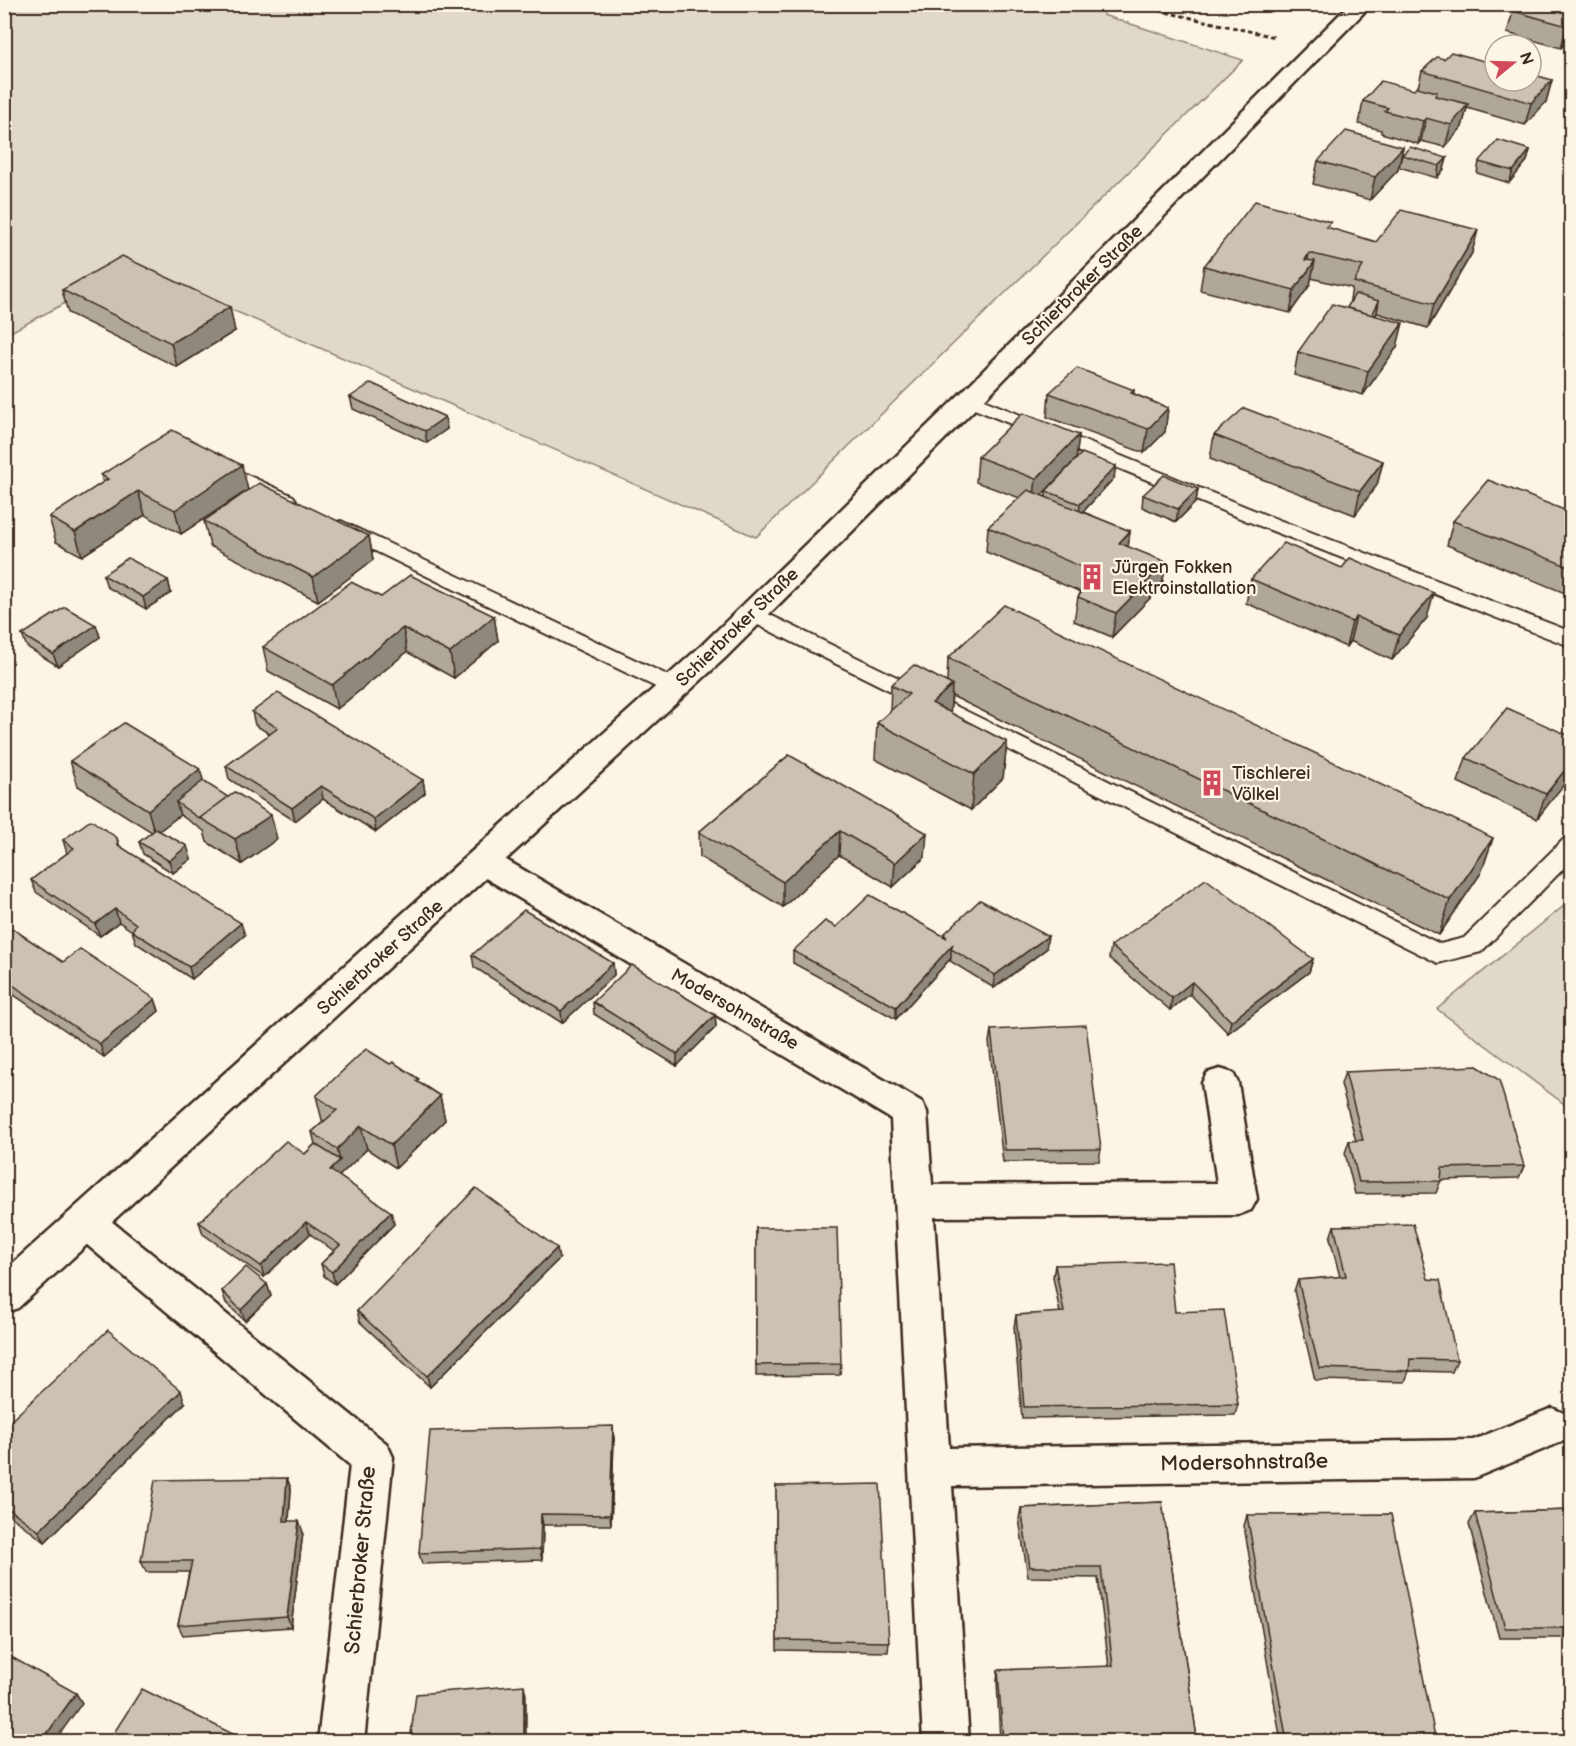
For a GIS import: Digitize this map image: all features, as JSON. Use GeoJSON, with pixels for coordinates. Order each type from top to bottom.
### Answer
{"type":"FeatureCollection","features":[{"type":"Feature","properties":{"kind":"main road","name":"Schierbroker Straße"},"geometry":{"type":"LineString","coordinates":[[4,1296],[484,862],[752,613],[969,400],[1362,4]]}},
{"type":"Feature","properties":{"kind":"main road","name":"Modersohnstraße"},"geometry":{"type":"LineString","coordinates":[[484,862],[909,1112],[946,1742]]}},
{"type":"Feature","properties":{"kind":"main road"},"geometry":{"type":"LineString","coordinates":[[914,1201],[1238,1199],[1220,1083]]}},
{"type":"Feature","properties":{"kind":"main road","name":"Schierbroker Straße"},"geometry":{"type":"LineString","coordinates":[[87,1223],[372,1458],[341,1742]]}},
{"type":"Feature","properties":{"kind":"main road","name":"Modersohnstraße"},"geometry":{"type":"LineString","coordinates":[[930,1467],[1474,1459],[1562,1432]]}},
{"type":"Feature","properties":{"kind":"lane"},"geometry":{"type":"LineString","coordinates":[[969,400],[1259,519],[1572,640]]}},
{"type":"Feature","properties":{"kind":"lane"},"geometry":{"type":"LineString","coordinates":[[196,457],[302,508]]}},
{"type":"Feature","properties":{"kind":"lane"},"geometry":{"type":"LineString","coordinates":[[324,518],[674,687]]}},
{"type":"Feature","properties":{"kind":"lane"},"geometry":{"type":"LineString","coordinates":[[752,613],[1438,954],[1472,945],[1572,845]]}},
{"type":"Feature","properties":{"kind":"path"},"geometry":{"type":"LineString","coordinates":[[1130,4],[1278,38]]}},
{"type":"Feature","properties":{"kind":"shaded area"},"geometry":{"type":"Polygon","coordinates":[[[1109,4],[1103,15],[1243,60],[756,537],[133,267],[5,335],[5,5],[1109,4]]]}},
{"type":"Feature","properties":{"kind":"shaded area"},"geometry":{"type":"Polygon","coordinates":[[[1571,900],[1571,1109],[1437,1009],[1571,900]]]}},
{"type":"Feature","properties":{"kind":"building"},"geometry":{"type":"Polygon","coordinates":[[[1518,4],[1572,4],[1572,21],[1567,26],[1513,11],[1518,4]]]}},
{"type":"Feature","properties":{"kind":"building"},"geometry":{"type":"Polygon","coordinates":[[[1451,52],[1483,61],[1483,89],[1422,71],[1437,57],[1444,59],[1451,52]]]}},
{"type":"Feature","properties":{"kind":"building"},"geometry":{"type":"Polygon","coordinates":[[[1543,77],[1552,80],[1543,90],[1543,77]]]}},
{"type":"Feature","properties":{"kind":"building"},"geometry":{"type":"Polygon","coordinates":[[[1381,81],[1414,90],[1417,87],[1437,92],[1435,96],[1468,104],[1451,125],[1426,118],[1423,121],[1385,111],[1388,108],[1363,101],[1381,81]]]}},
{"type":"Feature","properties":{"kind":"building"},"geometry":{"type":"Polygon","coordinates":[[[1497,93],[1540,93],[1531,103],[1497,93]]]}},
{"type":"Feature","properties":{"kind":"building"},"geometry":{"type":"Polygon","coordinates":[[[1346,131],[1403,147],[1375,177],[1318,161],[1346,131]]]}},
{"type":"Feature","properties":{"kind":"building"},"geometry":{"type":"Polygon","coordinates":[[[1498,140],[1530,150],[1513,171],[1479,162],[1498,140]]]}},
{"type":"Feature","properties":{"kind":"building"},"geometry":{"type":"Polygon","coordinates":[[[1410,147],[1447,158],[1439,166],[1402,155],[1410,147]]]}},
{"type":"Feature","properties":{"kind":"building"},"geometry":{"type":"Polygon","coordinates":[[[1255,201],[1331,222],[1326,227],[1376,242],[1401,210],[1478,230],[1434,304],[1354,282],[1363,266],[1309,253],[1305,260],[1315,261],[1294,290],[1204,266],[1255,201]]]}},
{"type":"Feature","properties":{"kind":"building"},"geometry":{"type":"Polygon","coordinates":[[[122,256],[230,307],[171,343],[62,290],[122,256]]]}},
{"type":"Feature","properties":{"kind":"building"},"geometry":{"type":"Polygon","coordinates":[[[1355,294],[1379,301],[1372,315],[1347,308],[1355,294]]]}},
{"type":"Feature","properties":{"kind":"building"},"geometry":{"type":"Polygon","coordinates":[[[1332,304],[1403,323],[1368,371],[1298,352],[1332,304]]]}},
{"type":"Feature","properties":{"kind":"building"},"geometry":{"type":"Polygon","coordinates":[[[1077,368],[1134,390],[1131,393],[1168,408],[1148,429],[1049,393],[1077,368]]]}},
{"type":"Feature","properties":{"kind":"building"},"geometry":{"type":"Polygon","coordinates":[[[371,383],[445,417],[425,431],[350,397],[371,383]]]}},
{"type":"Feature","properties":{"kind":"building"},"geometry":{"type":"Polygon","coordinates":[[[1244,408],[1383,461],[1360,491],[1214,435],[1244,408]]]}},
{"type":"Feature","properties":{"kind":"building"},"geometry":{"type":"Polygon","coordinates":[[[1023,413],[1079,435],[1036,479],[978,457],[1023,413]]]}},
{"type":"Feature","properties":{"kind":"building"},"geometry":{"type":"Polygon","coordinates":[[[172,430],[242,465],[175,510],[138,491],[75,532],[49,517],[108,479],[101,475],[172,430]]]}},
{"type":"Feature","properties":{"kind":"building"},"geometry":{"type":"Polygon","coordinates":[[[1082,453],[1116,466],[1080,504],[1046,491],[1082,453]]]}},
{"type":"Feature","properties":{"kind":"building"},"geometry":{"type":"Polygon","coordinates":[[[1164,475],[1198,489],[1178,509],[1143,495],[1164,475]]]}},
{"type":"Feature","properties":{"kind":"building"},"geometry":{"type":"Polygon","coordinates":[[[1488,480],[1572,513],[1572,568],[1453,521],[1488,480]]]}},
{"type":"Feature","properties":{"kind":"building"},"geometry":{"type":"Polygon","coordinates":[[[259,483],[369,536],[313,577],[204,521],[259,483]]]}},
{"type":"Feature","properties":{"kind":"building"},"geometry":{"type":"Polygon","coordinates":[[[1028,490],[1130,531],[1119,543],[1166,562],[1116,613],[1078,597],[1096,573],[988,527],[1028,490]]]}},
{"type":"Feature","properties":{"kind":"building"},"geometry":{"type":"Polygon","coordinates":[[[1284,543],[1342,568],[1350,558],[1434,593],[1399,635],[1356,617],[1352,622],[1251,579],[1284,543]]]}},
{"type":"Feature","properties":{"kind":"building"},"geometry":{"type":"Polygon","coordinates":[[[128,558],[168,580],[143,597],[103,575],[128,558]]]}},
{"type":"Feature","properties":{"kind":"building"},"geometry":{"type":"Polygon","coordinates":[[[410,575],[494,616],[450,653],[403,628],[332,685],[263,647],[351,582],[381,597],[410,575]]]}},
{"type":"Feature","properties":{"kind":"building"},"geometry":{"type":"Polygon","coordinates":[[[1004,605],[1493,838],[1450,900],[948,658],[1004,605]]]}},
{"type":"Feature","properties":{"kind":"building"},"geometry":{"type":"Polygon","coordinates":[[[65,607],[96,625],[53,654],[22,635],[65,607]]]}},
{"type":"Feature","properties":{"kind":"building"},"geometry":{"type":"Polygon","coordinates":[[[914,665],[952,685],[932,703],[1007,742],[974,774],[877,723],[909,694],[891,685],[914,665]]]}},
{"type":"Feature","properties":{"kind":"building"},"geometry":{"type":"Polygon","coordinates":[[[278,693],[423,780],[374,819],[321,786],[292,808],[226,766],[278,728],[252,712],[278,693]]]}},
{"type":"Feature","properties":{"kind":"building"},"geometry":{"type":"Polygon","coordinates":[[[1507,708],[1572,737],[1572,761],[1546,794],[1466,758],[1507,708]]]}},
{"type":"Feature","properties":{"kind":"building"},"geometry":{"type":"Polygon","coordinates":[[[124,723],[200,769],[148,810],[70,761],[124,723]]]}},
{"type":"Feature","properties":{"kind":"building"},"geometry":{"type":"Polygon","coordinates":[[[789,755],[927,833],[895,863],[840,831],[783,882],[699,832],[789,755]]]}},
{"type":"Feature","properties":{"kind":"building"},"geometry":{"type":"Polygon","coordinates":[[[203,781],[228,797],[200,819],[176,802],[203,781]]]}},
{"type":"Feature","properties":{"kind":"building"},"geometry":{"type":"Polygon","coordinates":[[[235,792],[271,815],[235,839],[200,818],[235,792]]]}},
{"type":"Feature","properties":{"kind":"building"},"geometry":{"type":"Polygon","coordinates":[[[91,820],[117,838],[118,845],[241,923],[189,967],[132,931],[136,924],[115,909],[95,924],[31,880],[74,848],[63,840],[91,820]]]}},
{"type":"Feature","properties":{"kind":"building"},"geometry":{"type":"Polygon","coordinates":[[[156,829],[187,846],[169,861],[139,842],[156,829]]]}},
{"type":"Feature","properties":{"kind":"building"},"geometry":{"type":"Polygon","coordinates":[[[1206,879],[1313,959],[1231,1021],[1192,982],[1172,998],[1111,946],[1206,879]]]}},
{"type":"Feature","properties":{"kind":"building"},"geometry":{"type":"Polygon","coordinates":[[[870,895],[947,938],[944,934],[980,900],[1048,936],[995,975],[951,949],[953,944],[896,1007],[793,951],[825,921],[836,927],[870,895]]]}},
{"type":"Feature","properties":{"kind":"building"},"geometry":{"type":"Polygon","coordinates":[[[524,910],[613,963],[561,1011],[472,955],[524,910]]]}},
{"type":"Feature","properties":{"kind":"building"},"geometry":{"type":"Polygon","coordinates":[[[13,929],[63,962],[80,949],[155,999],[100,1044],[4,979],[4,936],[13,929]]]}},
{"type":"Feature","properties":{"kind":"building"},"geometry":{"type":"Polygon","coordinates":[[[632,965],[715,1015],[677,1054],[593,1002],[632,965]]]}},
{"type":"Feature","properties":{"kind":"building"},"geometry":{"type":"Polygon","coordinates":[[[1086,1025],[1101,1149],[1005,1150],[991,1030],[1086,1025]]]}},
{"type":"Feature","properties":{"kind":"building"},"geometry":{"type":"Polygon","coordinates":[[[366,1049],[390,1064],[393,1062],[419,1079],[416,1081],[440,1096],[391,1145],[361,1126],[337,1149],[312,1132],[337,1110],[316,1096],[366,1049]]]}},
{"type":"Feature","properties":{"kind":"building"},"geometry":{"type":"Polygon","coordinates":[[[1477,1066],[1499,1080],[1524,1166],[1442,1168],[1441,1181],[1359,1182],[1349,1141],[1363,1140],[1345,1072],[1477,1066]]]}},
{"type":"Feature","properties":{"kind":"building"},"geometry":{"type":"Polygon","coordinates":[[[286,1141],[305,1154],[315,1144],[340,1160],[330,1170],[391,1212],[332,1272],[321,1264],[340,1245],[306,1222],[261,1266],[199,1222],[286,1141]]]}},
{"type":"Feature","properties":{"kind":"building"},"geometry":{"type":"Polygon","coordinates":[[[476,1188],[557,1248],[427,1376],[357,1311],[476,1188]]]}},
{"type":"Feature","properties":{"kind":"building"},"geometry":{"type":"Polygon","coordinates":[[[1413,1224],[1428,1279],[1440,1280],[1457,1360],[1410,1359],[1409,1371],[1319,1368],[1298,1280],[1346,1276],[1334,1226],[1413,1224]]]}},
{"type":"Feature","properties":{"kind":"building"},"geometry":{"type":"Polygon","coordinates":[[[756,1228],[837,1228],[841,1364],[756,1365],[756,1228]]]}},
{"type":"Feature","properties":{"kind":"building"},"geometry":{"type":"Polygon","coordinates":[[[1170,1262],[1175,1312],[1224,1310],[1238,1404],[1024,1407],[1016,1315],[1064,1312],[1055,1265],[1170,1262]]]}},
{"type":"Feature","properties":{"kind":"building"},"geometry":{"type":"Polygon","coordinates":[[[246,1267],[267,1284],[241,1310],[222,1291],[246,1267]]]}},
{"type":"Feature","properties":{"kind":"building"},"geometry":{"type":"Polygon","coordinates":[[[108,1330],[181,1391],[39,1531],[4,1505],[4,1427],[108,1330]]]}},
{"type":"Feature","properties":{"kind":"building"},"geometry":{"type":"Polygon","coordinates":[[[613,1426],[610,1515],[541,1514],[540,1549],[419,1553],[430,1431],[613,1426]]]}},
{"type":"Feature","properties":{"kind":"building"},"geometry":{"type":"Polygon","coordinates":[[[287,1478],[284,1521],[299,1521],[287,1617],[178,1625],[192,1561],[141,1561],[155,1480],[287,1478]]]}},
{"type":"Feature","properties":{"kind":"building"},"geometry":{"type":"Polygon","coordinates":[[[880,1484],[889,1642],[777,1640],[776,1486],[880,1484]]]}},
{"type":"Feature","properties":{"kind":"building"},"geometry":{"type":"Polygon","coordinates":[[[1162,1502],[1197,1738],[1003,1742],[998,1670],[1113,1666],[1101,1567],[1030,1567],[1021,1508],[1162,1502]]]}},
{"type":"Feature","properties":{"kind":"building"},"geometry":{"type":"Polygon","coordinates":[[[1572,1510],[1572,1628],[1505,1628],[1475,1513],[1572,1510]]]}},
{"type":"Feature","properties":{"kind":"building"},"geometry":{"type":"Polygon","coordinates":[[[1391,1514],[1436,1742],[1287,1742],[1247,1515],[1391,1514]]]}},
{"type":"Feature","properties":{"kind":"building"},"geometry":{"type":"Polygon","coordinates":[[[4,1653],[76,1693],[41,1742],[4,1742],[4,1653]]]}},
{"type":"Feature","properties":{"kind":"building"},"geometry":{"type":"Polygon","coordinates":[[[524,1685],[524,1742],[410,1742],[416,1694],[524,1685]]]}},
{"type":"Feature","properties":{"kind":"building"},"geometry":{"type":"Polygon","coordinates":[[[142,1689],[241,1738],[238,1742],[108,1742],[142,1689]]]}},
{"type":"Feature","properties":{"kind":"place","name":"Jürgen Fokken Elektroinstallation"},"geometry":{"type":"Point","coordinates":[1092,577]}},
{"type":"Feature","properties":{"kind":"place","name":"Tischlerei Völkel"},"geometry":{"type":"Point","coordinates":[1212,783]}}]}
